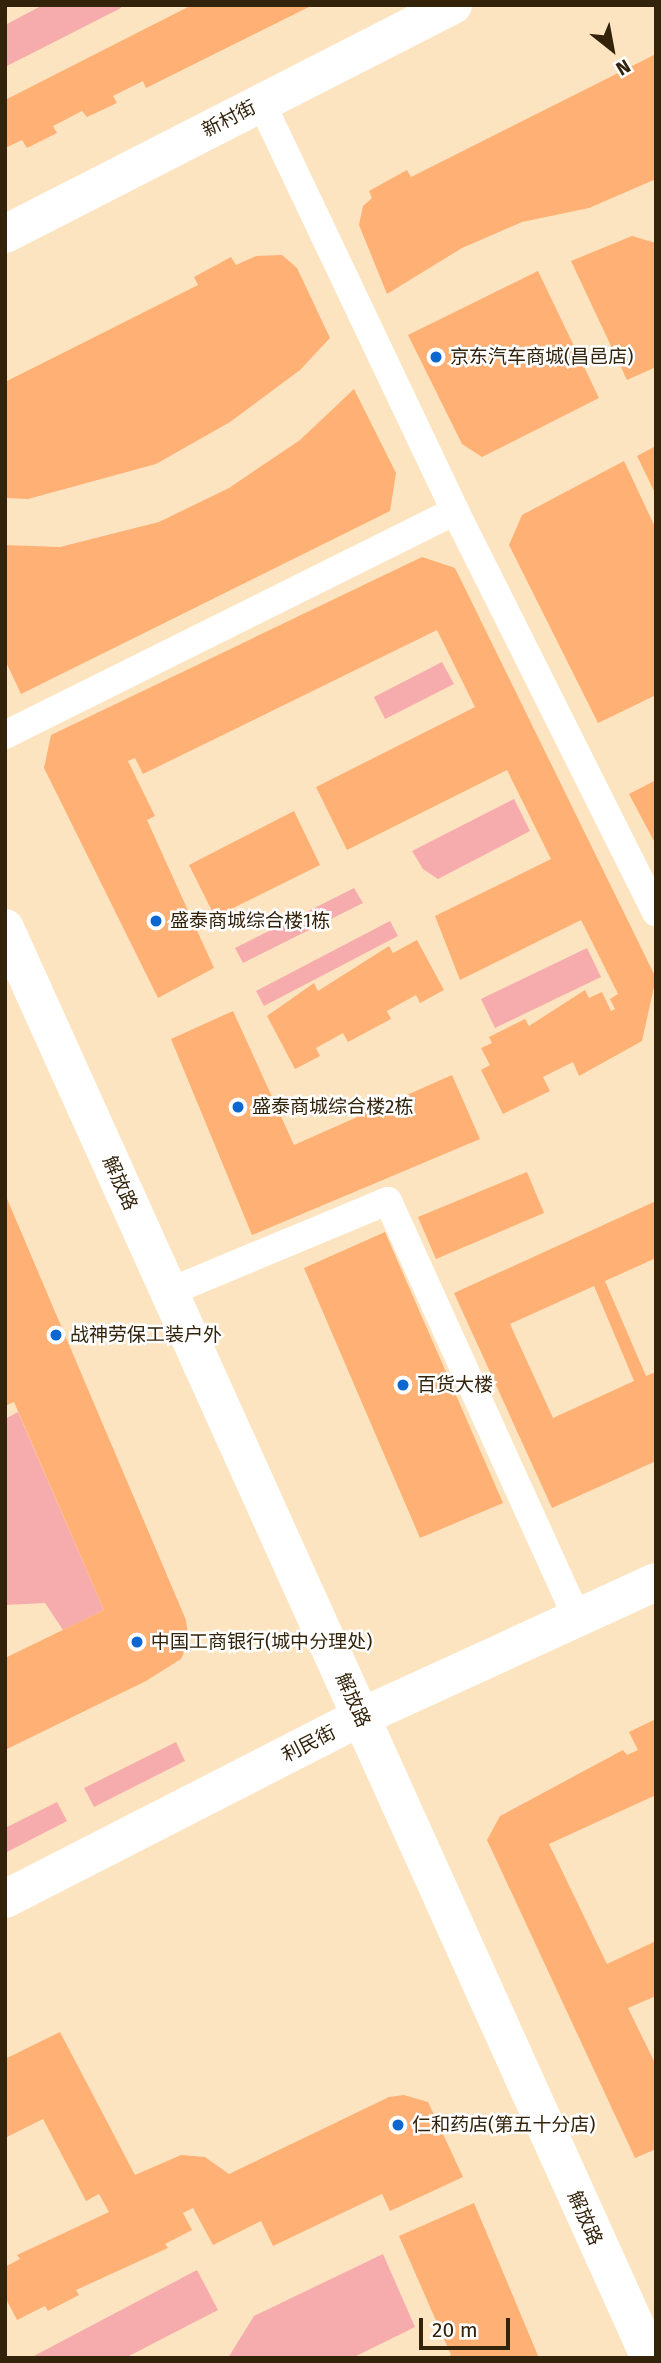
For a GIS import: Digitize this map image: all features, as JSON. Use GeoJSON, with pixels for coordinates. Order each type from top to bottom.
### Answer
{"type":"FeatureCollection","features":[{"type":"Feature","properties":{"kind":"street","name":"新村街"},"geometry":{"type":"LineString","coordinates":[[5,234],[453,5]]}},
{"type":"Feature","properties":{"kind":"street"},"geometry":{"type":"LineString","coordinates":[[261,102],[455,511],[656,913]]}},
{"type":"Feature","properties":{"kind":"street"},"geometry":{"type":"LineString","coordinates":[[5,735],[455,511]]}},
{"type":"Feature","properties":{"kind":"street","name":"解放路"},"geometry":{"type":"LineString","coordinates":[[5,928],[650,2358]]}},
{"type":"Feature","properties":{"kind":"street"},"geometry":{"type":"LineString","coordinates":[[169,1292],[388,1200],[577,1617]]}},
{"type":"Feature","properties":{"kind":"street","name":"利民街"},"geometry":{"type":"LineString","coordinates":[[5,1899],[361,1717],[656,1582]]}},
{"type":"Feature","properties":{"kind":"shaded area"},"geometry":{"type":"Polygon","coordinates":[[[43,5],[120,5],[121,8],[5,67],[5,25],[43,5]]]}},
{"type":"Feature","properties":{"kind":"shaded area"},"geometry":{"type":"Polygon","coordinates":[[[442,662],[454,684],[385,719],[374,697],[442,662]]]}},
{"type":"Feature","properties":{"kind":"shaded area"},"geometry":{"type":"Polygon","coordinates":[[[514,799],[530,831],[438,879],[423,869],[412,851],[514,799]]]}},
{"type":"Feature","properties":{"kind":"shaded area"},"geometry":{"type":"Polygon","coordinates":[[[354,888],[363,903],[243,963],[235,948],[354,888]]]}},
{"type":"Feature","properties":{"kind":"shaded area"},"geometry":{"type":"Polygon","coordinates":[[[390,921],[398,936],[264,1006],[256,991],[390,921]]]}},
{"type":"Feature","properties":{"kind":"shaded area"},"geometry":{"type":"Polygon","coordinates":[[[587,948],[601,977],[495,1028],[481,999],[587,948]]]}},
{"type":"Feature","properties":{"kind":"shaded area"},"geometry":{"type":"Polygon","coordinates":[[[18,1412],[104,1610],[63,1630],[45,1603],[5,1605],[5,1419],[18,1412]]]}},
{"type":"Feature","properties":{"kind":"shaded area"},"geometry":{"type":"Polygon","coordinates":[[[176,1742],[185,1761],[94,1807],[84,1788],[176,1742]]]}},
{"type":"Feature","properties":{"kind":"shaded area"},"geometry":{"type":"Polygon","coordinates":[[[57,1802],[67,1821],[5,1853],[5,1828],[57,1802]]]}},
{"type":"Feature","properties":{"kind":"shaded area"},"geometry":{"type":"Polygon","coordinates":[[[383,2254],[415,2327],[352,2358],[228,2358],[254,2316],[383,2254]]]}},
{"type":"Feature","properties":{"kind":"shaded area"},"geometry":{"type":"Polygon","coordinates":[[[197,2270],[218,2310],[125,2358],[30,2358],[197,2270]]]}},
{"type":"Feature","properties":{"kind":"building"},"geometry":{"type":"Polygon","coordinates":[[[192,5],[313,5],[146,88],[143,81],[113,96],[117,103],[87,117],[82,111],[53,126],[57,133],[27,148],[22,140],[5,148],[5,100],[192,5]]]}},
{"type":"Feature","properties":{"kind":"building"},"geometry":{"type":"Polygon","coordinates":[[[656,54],[656,179],[589,208],[522,222],[462,248],[387,294],[359,225],[363,206],[372,198],[369,191],[407,170],[411,177],[656,54]]]}},
{"type":"Feature","properties":{"kind":"building"},"geometry":{"type":"Polygon","coordinates":[[[632,236],[656,243],[656,367],[627,380],[571,261],[632,236]]]}},
{"type":"Feature","properties":{"kind":"building"},"geometry":{"type":"Polygon","coordinates":[[[282,255],[297,268],[330,338],[300,370],[230,422],[156,464],[28,499],[5,498],[5,382],[198,285],[194,277],[231,257],[236,265],[256,256],[282,255]]]}},
{"type":"Feature","properties":{"kind":"building"},"geometry":{"type":"Polygon","coordinates":[[[538,271],[599,398],[482,457],[462,444],[408,335],[538,271]]]}},
{"type":"Feature","properties":{"kind":"building"},"geometry":{"type":"Polygon","coordinates":[[[354,389],[396,473],[390,511],[21,694],[5,660],[5,545],[60,547],[159,522],[229,488],[300,440],[354,389]]]}},
{"type":"Feature","properties":{"kind":"building"},"geometry":{"type":"Polygon","coordinates":[[[656,446],[656,495],[637,456],[656,446]]]}},
{"type":"Feature","properties":{"kind":"building"},"geometry":{"type":"Polygon","coordinates":[[[624,461],[656,529],[656,695],[598,723],[509,545],[522,515],[624,461]]]}},
{"type":"Feature","properties":{"kind":"building"},"geometry":{"type":"Polygon","coordinates":[[[422,557],[455,568],[656,978],[642,1041],[579,1076],[573,1062],[543,1077],[550,1091],[503,1114],[481,1070],[490,1065],[481,1048],[492,1043],[489,1037],[525,1019],[529,1026],[585,990],[589,998],[602,992],[611,1011],[615,1009],[610,999],[618,994],[581,920],[460,980],[435,916],[551,859],[507,770],[347,850],[316,787],[475,707],[437,630],[143,774],[135,758],[128,761],[155,816],[147,820],[214,968],[158,998],[44,768],[51,735],[422,557]]]}},
{"type":"Feature","properties":{"kind":"building"},"geometry":{"type":"Polygon","coordinates":[[[656,780],[656,845],[629,794],[656,780]]]}},
{"type":"Feature","properties":{"kind":"building"},"geometry":{"type":"Polygon","coordinates":[[[294,811],[320,865],[215,917],[189,865],[294,811]]]}},
{"type":"Feature","properties":{"kind":"building"},"geometry":{"type":"Polygon","coordinates":[[[417,940],[444,990],[420,1003],[416,995],[387,1011],[391,1019],[348,1042],[343,1033],[316,1048],[320,1056],[295,1069],[267,1016],[314,983],[318,991],[389,946],[393,953],[417,940]]]}},
{"type":"Feature","properties":{"kind":"building","name":"盛泰商城综合楼2栋"},"geometry":{"type":"Polygon","coordinates":[[[233,1011],[294,1145],[452,1075],[480,1139],[252,1235],[171,1039],[233,1011]]]}},
{"type":"Feature","properties":{"kind":"building"},"geometry":{"type":"Polygon","coordinates":[[[527,1172],[544,1213],[436,1259],[418,1217],[527,1172]]]}},
{"type":"Feature","properties":{"kind":"building"},"geometry":{"type":"Polygon","coordinates":[[[5,1194],[186,1620],[189,1642],[181,1659],[146,1681],[5,1750],[5,1658],[104,1610],[14,1402],[5,1406],[5,1194]]]}},
{"type":"Feature","properties":{"kind":"building"},"geometry":{"type":"Polygon","coordinates":[[[656,1201],[656,1258],[605,1281],[646,1376],[656,1372],[656,1461],[552,1508],[454,1293],[656,1201]],[[594,1286],[510,1324],[553,1418],[634,1381],[594,1286]]]}},
{"type":"Feature","properties":{"kind":"building","name":"百货大楼"},"geometry":{"type":"Polygon","coordinates":[[[385,1232],[503,1503],[420,1538],[304,1268],[385,1232]]]}},
{"type":"Feature","properties":{"kind":"building"},"geometry":{"type":"Polygon","coordinates":[[[656,1719],[656,1795],[549,1844],[607,1964],[656,1941],[656,1996],[628,2008],[656,2065],[656,2149],[635,2158],[487,1840],[500,1816],[623,1750],[627,1755],[638,1750],[629,1732],[656,1719]]]}},
{"type":"Feature","properties":{"kind":"building"},"geometry":{"type":"Polygon","coordinates":[[[60,2032],[135,2175],[181,2155],[205,2157],[229,2174],[389,2097],[404,2095],[428,2102],[463,2177],[390,2211],[382,2194],[273,2246],[261,2221],[213,2245],[193,2208],[183,2213],[192,2230],[165,2244],[168,2248],[76,2290],[79,2295],[48,2311],[45,2306],[17,2320],[5,2297],[5,2267],[20,2259],[17,2255],[109,2212],[99,2194],[86,2201],[43,2119],[5,2138],[5,2059],[60,2032]]]}},
{"type":"Feature","properties":{"kind":"building"},"geometry":{"type":"Polygon","coordinates":[[[474,2203],[539,2358],[446,2358],[451,2355],[399,2236],[474,2203]]]}},
{"type":"Feature","properties":{"kind":"place","name":"京东汽车商城(昌邑店)"},"geometry":{"type":"Point","coordinates":[436,357]}},
{"type":"Feature","properties":{"kind":"place","name":"盛泰商城综合楼1栋"},"geometry":{"type":"Point","coordinates":[156,921]}},
{"type":"Feature","properties":{"kind":"place","name":"盛泰商城综合楼2栋"},"geometry":{"type":"Point","coordinates":[238,1107]}},
{"type":"Feature","properties":{"kind":"place","name":"战神劳保工装户外"},"geometry":{"type":"Point","coordinates":[56,1335]}},
{"type":"Feature","properties":{"kind":"place","name":"百货大楼"},"geometry":{"type":"Point","coordinates":[403,1385]}},
{"type":"Feature","properties":{"kind":"place","name":"中国工商银行(城中分理处)"},"geometry":{"type":"Point","coordinates":[137,1642]}},
{"type":"Feature","properties":{"kind":"place","name":"仁和药店(第五十分店)"},"geometry":{"type":"Point","coordinates":[398,2125]}}]}
